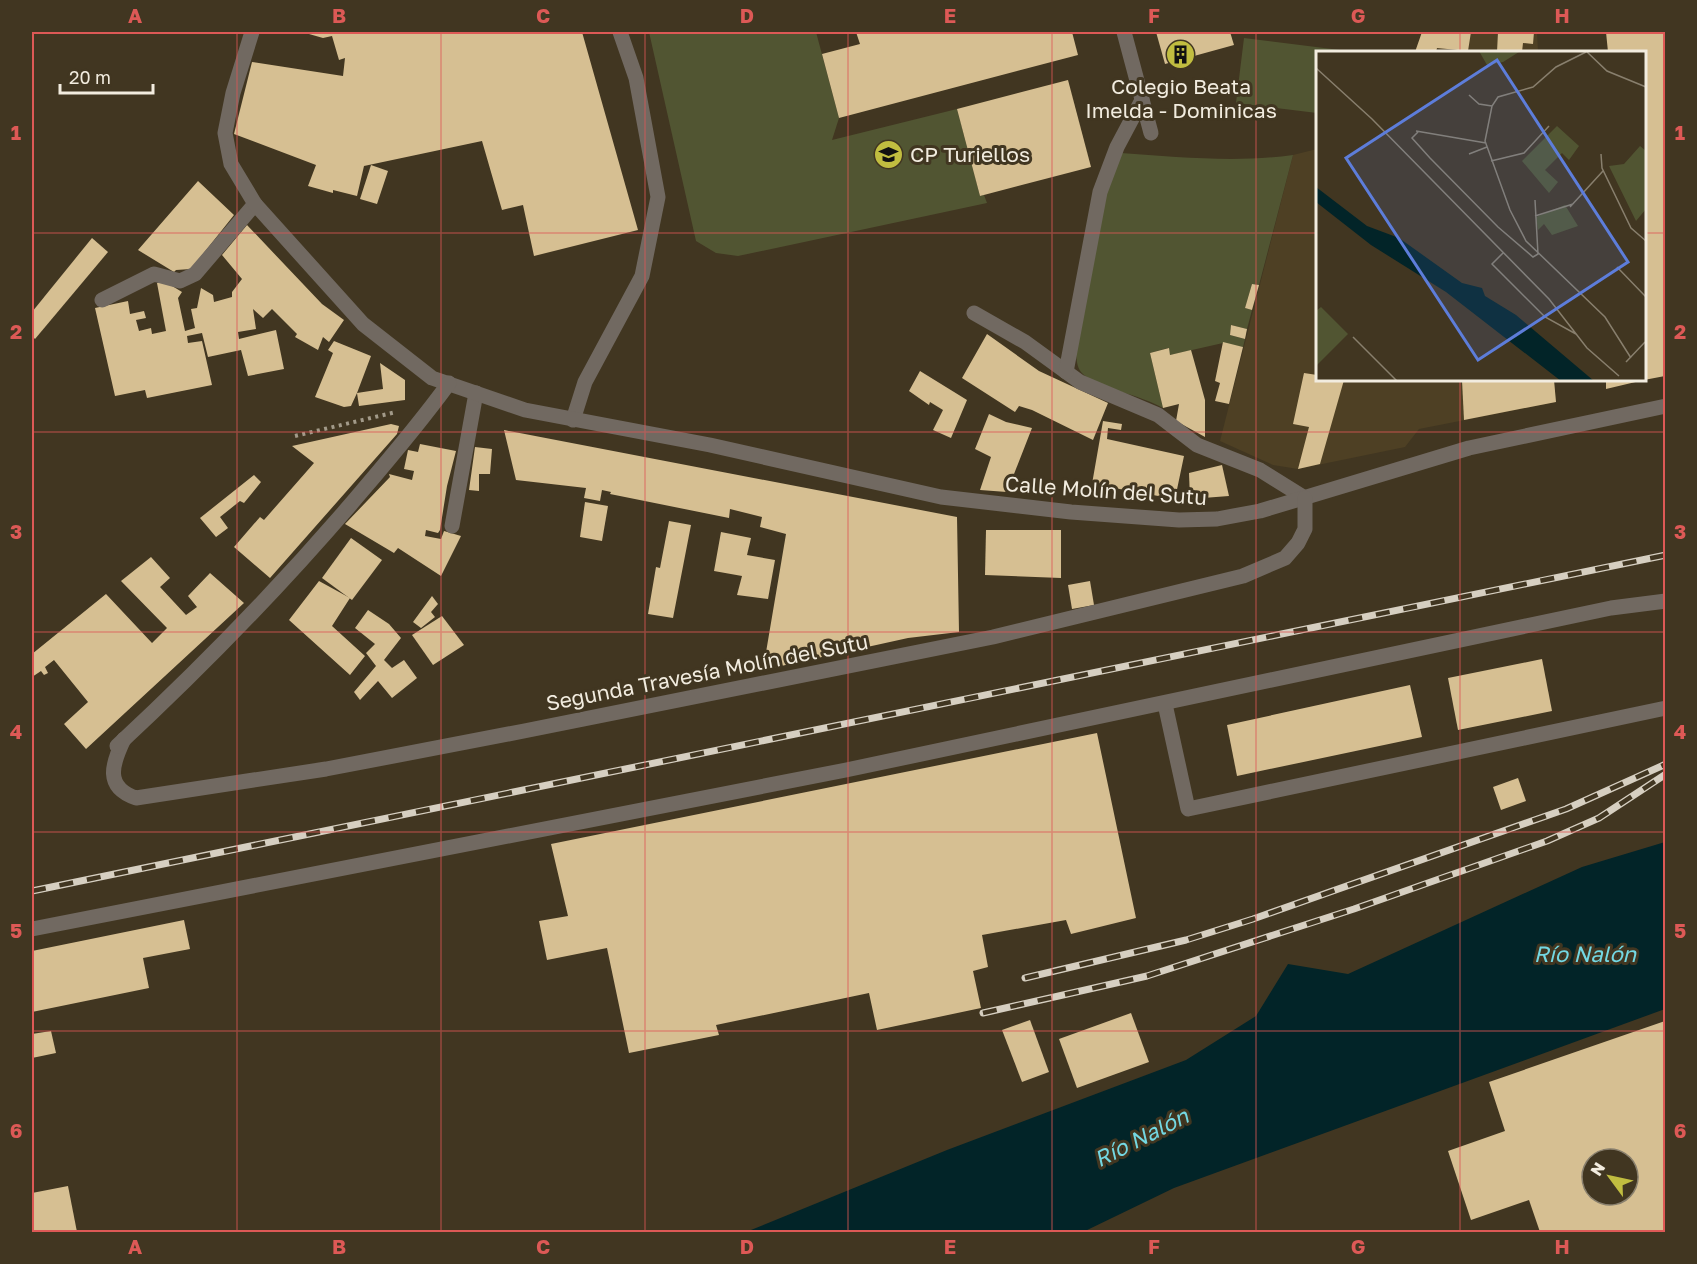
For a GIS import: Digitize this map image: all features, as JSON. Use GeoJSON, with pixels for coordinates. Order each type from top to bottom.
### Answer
{"type":"FeatureCollection","features":[{"type":"Feature","properties":{"kind":"street","name":"Calle Molín del Sutu"},"geometry":{"type":"LineString","coordinates":[[252,32],[232,93],[225,133],[231,164],[255,204],[363,324],[432,378],[525,410],[710,445],[941,497],[1071,512],[1179,520],[1217,519],[1260,511],[1469,448],[1665,406]]}},
{"type":"Feature","properties":{"kind":"street"},"geometry":{"type":"LineString","coordinates":[[573,420],[585,382],[642,276],[658,197],[636,78],[620,32]]}},
{"type":"Feature","properties":{"kind":"street"},"geometry":{"type":"LineString","coordinates":[[1124,32],[1151,133]]}},
{"type":"Feature","properties":{"kind":"street"},"geometry":{"type":"LineString","coordinates":[[1066,372],[1100,192],[1117,147],[1142,100]]}},
{"type":"Feature","properties":{"kind":"street"},"geometry":{"type":"LineString","coordinates":[[102,300],[153,274],[180,280],[195,274],[255,204]]}},
{"type":"Feature","properties":{"kind":"street"},"geometry":{"type":"LineString","coordinates":[[974,313],[1024,342],[1080,382],[1158,415],[1197,445],[1260,470],[1305,498]]}},
{"type":"Feature","properties":{"kind":"street"},"geometry":{"type":"LineString","coordinates":[[107,755],[196,671],[294,570],[449,383]]}},
{"type":"Feature","properties":{"kind":"street"},"geometry":{"type":"LineString","coordinates":[[452,526],[476,393]]}},
{"type":"Feature","properties":{"kind":"street","name":"Segunda Travesía Molín del Sutu"},"geometry":{"type":"LineString","coordinates":[[124,739],[113,769],[115,783],[123,794],[136,798],[326,769],[993,637],[1243,576],[1284,558],[1298,543],[1305,529],[1305,498]]}},
{"type":"Feature","properties":{"kind":"street"},"geometry":{"type":"LineString","coordinates":[[32,929],[514,836],[1165,704],[1611,608],[1665,601]]}},
{"type":"Feature","properties":{"kind":"street"},"geometry":{"type":"LineString","coordinates":[[1165,704],[1188,809],[1665,708]]}},
{"type":"Feature","properties":{"kind":"path"},"geometry":{"type":"LineString","coordinates":[[295,436],[435,402]]}},
{"type":"Feature","properties":{"kind":"shaded area"},"geometry":{"type":"Polygon","coordinates":[[[1422,32],[1537,32],[1538,51],[1415,51],[1422,32]]]}},
{"type":"Feature","properties":{"kind":"shaded area"},"geometry":{"type":"Polygon","coordinates":[[[1316,149],[1316,381],[1554,381],[1556,402],[1419,429],[1405,447],[1298,469],[1273,465],[1220,441],[1293,155],[1316,149]]]}},
{"type":"Feature","properties":{"kind":"green space"},"geometry":{"type":"Polygon","coordinates":[[[649,32],[816,32],[839,118],[832,140],[957,109],[980,196],[984,195],[987,203],[738,256],[716,253],[696,241],[649,32]]]}},
{"type":"Feature","properties":{"kind":"green space"},"geometry":{"type":"Polygon","coordinates":[[[1244,38],[1348,51],[1316,51],[1316,113],[1236,103],[1244,38]]]}},
{"type":"Feature","properties":{"kind":"green space"},"geometry":{"type":"Polygon","coordinates":[[[1121,153],[1229,159],[1293,155],[1259,285],[1252,284],[1245,308],[1252,310],[1247,329],[1231,325],[1230,335],[1245,339],[1243,347],[1223,343],[1170,355],[1168,348],[1150,353],[1163,408],[1097,383],[1081,372],[1077,362],[1076,355],[1108,185],[1121,153]]]}},
{"type":"Feature","properties":{"kind":"water","name":"Río Nalón"},"geometry":{"type":"Polygon","coordinates":[[[1665,842],[1665,1009],[1174,1188],[1083,1232],[746,1232],[947,1150],[1186,1060],[1256,1016],[1288,964],[1348,974],[1582,867],[1665,842]]]}},
{"type":"Feature","properties":{"kind":"building"},"geometry":{"type":"Polygon","coordinates":[[[302,32],[582,32],[638,230],[534,256],[523,205],[502,210],[482,141],[364,166],[357,196],[333,190],[333,193],[308,186],[316,165],[234,134],[252,62],[343,76],[345,58],[339,60],[332,36],[323,38],[302,32]]]}},
{"type":"Feature","properties":{"kind":"building"},"geometry":{"type":"Polygon","coordinates":[[[856,32],[1072,32],[1078,55],[839,118],[822,54],[860,44],[856,32]]]}},
{"type":"Feature","properties":{"kind":"building","name":"Colegio Beata Imelda - Dominicas"},"geometry":{"type":"Polygon","coordinates":[[[1156,32],[1230,32],[1234,45],[1165,64],[1156,32]]]}},
{"type":"Feature","properties":{"kind":"building"},"geometry":{"type":"Polygon","coordinates":[[[1422,32],[1471,32],[1468,51],[1437,48],[1436,51],[1415,51],[1422,32]]]}},
{"type":"Feature","properties":{"kind":"building"},"geometry":{"type":"Polygon","coordinates":[[[1498,32],[1534,32],[1533,44],[1523,43],[1522,51],[1497,51],[1498,32]]]}},
{"type":"Feature","properties":{"kind":"building"},"geometry":{"type":"Polygon","coordinates":[[[1606,32],[1665,32],[1665,376],[1646,380],[1646,51],[1608,51],[1606,32]]]}},
{"type":"Feature","properties":{"kind":"building"},"geometry":{"type":"Polygon","coordinates":[[[1068,80],[1091,167],[980,196],[957,109],[1068,80]]]}},
{"type":"Feature","properties":{"kind":"building"},"geometry":{"type":"Polygon","coordinates":[[[371,165],[388,171],[377,204],[360,199],[371,165]]]}},
{"type":"Feature","properties":{"kind":"building"},"geometry":{"type":"Polygon","coordinates":[[[198,181],[234,215],[191,269],[174,272],[138,250],[198,181]]]}},
{"type":"Feature","properties":{"kind":"building"},"geometry":{"type":"Polygon","coordinates":[[[247,225],[322,304],[344,320],[329,342],[323,337],[318,350],[295,337],[297,334],[272,309],[263,318],[253,309],[256,329],[238,332],[239,339],[276,330],[284,369],[248,376],[241,350],[208,357],[202,333],[187,336],[188,343],[202,341],[212,385],[147,398],[145,390],[115,396],[95,308],[128,301],[130,314],[144,311],[146,318],[136,320],[139,331],[151,328],[152,334],[166,331],[157,283],[164,281],[182,292],[178,298],[185,331],[195,328],[191,309],[197,308],[201,288],[213,295],[214,302],[232,297],[232,292],[242,279],[222,255],[247,225]]]}},
{"type":"Feature","properties":{"kind":"building"},"geometry":{"type":"Polygon","coordinates":[[[92,238],[108,252],[35,339],[32,336],[32,312],[92,238]]]}},
{"type":"Feature","properties":{"kind":"building"},"geometry":{"type":"Polygon","coordinates":[[[1252,284],[1259,285],[1252,310],[1245,308],[1252,284]]]}},
{"type":"Feature","properties":{"kind":"building"},"geometry":{"type":"Polygon","coordinates":[[[1231,325],[1247,329],[1245,339],[1230,335],[1231,325]]]}},
{"type":"Feature","properties":{"kind":"building"},"geometry":{"type":"Polygon","coordinates":[[[987,334],[1039,371],[1108,403],[1093,440],[1032,410],[1019,406],[1015,412],[962,378],[987,334]]]}},
{"type":"Feature","properties":{"kind":"building"},"geometry":{"type":"Polygon","coordinates":[[[334,341],[371,356],[351,406],[344,407],[315,397],[333,353],[328,350],[334,341]]]}},
{"type":"Feature","properties":{"kind":"building"},"geometry":{"type":"Polygon","coordinates":[[[1223,342],[1243,347],[1229,404],[1215,401],[1220,383],[1215,381],[1223,342]]]}},
{"type":"Feature","properties":{"kind":"building"},"geometry":{"type":"Polygon","coordinates":[[[1169,348],[1170,355],[1191,350],[1205,400],[1205,437],[1176,421],[1179,404],[1163,408],[1150,353],[1169,348]]]}},
{"type":"Feature","properties":{"kind":"building"},"geometry":{"type":"Polygon","coordinates":[[[380,363],[405,380],[405,400],[359,406],[357,393],[383,389],[380,363]]]}},
{"type":"Feature","properties":{"kind":"building"},"geometry":{"type":"Polygon","coordinates":[[[920,371],[967,400],[951,438],[933,430],[943,410],[930,402],[929,405],[909,391],[920,371]]]}},
{"type":"Feature","properties":{"kind":"building"},"geometry":{"type":"Polygon","coordinates":[[[1304,373],[1316,375],[1316,381],[1344,381],[1320,464],[1298,469],[1309,427],[1293,424],[1304,373]]]}},
{"type":"Feature","properties":{"kind":"building"},"geometry":{"type":"Polygon","coordinates":[[[1462,381],[1554,381],[1556,402],[1464,420],[1462,381]]]}},
{"type":"Feature","properties":{"kind":"building"},"geometry":{"type":"Polygon","coordinates":[[[1606,381],[1640,381],[1606,389],[1606,381]]]}},
{"type":"Feature","properties":{"kind":"building"},"geometry":{"type":"Polygon","coordinates":[[[989,414],[1006,422],[1032,428],[1007,492],[980,490],[991,457],[975,449],[989,414]]]}},
{"type":"Feature","properties":{"kind":"building"},"geometry":{"type":"Polygon","coordinates":[[[1103,421],[1122,424],[1121,430],[1108,428],[1107,439],[1184,456],[1175,499],[1092,484],[1103,421]]]}},
{"type":"Feature","properties":{"kind":"building"},"geometry":{"type":"Polygon","coordinates":[[[391,424],[399,426],[397,434],[270,578],[234,547],[260,517],[264,520],[314,463],[292,446],[391,424]]]}},
{"type":"Feature","properties":{"kind":"building"},"geometry":{"type":"Polygon","coordinates":[[[504,430],[957,517],[959,632],[908,638],[763,670],[786,534],[760,527],[762,517],[730,509],[729,518],[610,494],[611,492],[602,490],[600,501],[584,498],[586,488],[516,480],[504,430]]]}},
{"type":"Feature","properties":{"kind":"building"},"geometry":{"type":"Polygon","coordinates":[[[420,444],[456,451],[447,486],[440,530],[438,533],[426,530],[425,536],[441,539],[444,531],[461,536],[441,576],[398,548],[394,553],[345,524],[390,477],[389,474],[412,480],[414,471],[404,469],[408,450],[418,452],[420,444]]]}},
{"type":"Feature","properties":{"kind":"building"},"geometry":{"type":"Polygon","coordinates":[[[475,447],[492,449],[490,474],[479,474],[479,491],[469,490],[475,447]]]}},
{"type":"Feature","properties":{"kind":"building"},"geometry":{"type":"Polygon","coordinates":[[[1222,465],[1229,496],[1190,499],[1189,473],[1222,465]]]}},
{"type":"Feature","properties":{"kind":"building"},"geometry":{"type":"Polygon","coordinates":[[[254,475],[261,482],[244,503],[240,501],[220,517],[228,528],[216,537],[200,518],[254,475]]]}},
{"type":"Feature","properties":{"kind":"building"},"geometry":{"type":"Polygon","coordinates":[[[1020,488],[1050,489],[1050,494],[1019,493],[1020,488]]]}},
{"type":"Feature","properties":{"kind":"building"},"geometry":{"type":"Polygon","coordinates":[[[585,502],[608,506],[602,541],[580,537],[585,502]]]}},
{"type":"Feature","properties":{"kind":"building"},"geometry":{"type":"Polygon","coordinates":[[[669,521],[691,525],[673,618],[648,614],[656,567],[660,568],[669,521]]]}},
{"type":"Feature","properties":{"kind":"building"},"geometry":{"type":"Polygon","coordinates":[[[986,530],[1061,530],[1061,578],[985,575],[986,530]]]}},
{"type":"Feature","properties":{"kind":"building"},"geometry":{"type":"Polygon","coordinates":[[[721,532],[751,538],[747,555],[775,560],[768,599],[737,595],[742,576],[714,571],[721,532]]]}},
{"type":"Feature","properties":{"kind":"building"},"geometry":{"type":"Polygon","coordinates":[[[351,538],[382,560],[352,600],[322,578],[351,538]]]}},
{"type":"Feature","properties":{"kind":"building"},"geometry":{"type":"Polygon","coordinates":[[[151,557],[170,578],[160,587],[186,615],[197,607],[188,596],[210,573],[244,603],[86,749],[64,724],[88,702],[54,660],[45,667],[48,673],[44,675],[41,671],[32,677],[32,654],[106,594],[152,643],[167,628],[121,581],[151,557]]]}},
{"type":"Feature","properties":{"kind":"building"},"geometry":{"type":"Polygon","coordinates":[[[319,581],[350,598],[332,626],[365,656],[350,675],[289,620],[319,581]]]}},
{"type":"Feature","properties":{"kind":"building"},"geometry":{"type":"Polygon","coordinates":[[[1090,581],[1094,605],[1072,609],[1068,585],[1090,581]]]}},
{"type":"Feature","properties":{"kind":"building"},"geometry":{"type":"Polygon","coordinates":[[[432,596],[438,604],[431,612],[435,617],[421,628],[413,622],[432,596]]]}},
{"type":"Feature","properties":{"kind":"building"},"geometry":{"type":"Polygon","coordinates":[[[368,610],[389,624],[401,638],[384,660],[392,668],[404,660],[417,678],[392,698],[378,681],[360,700],[354,692],[376,666],[366,653],[375,644],[355,628],[368,610]]]}},
{"type":"Feature","properties":{"kind":"building"},"geometry":{"type":"Polygon","coordinates":[[[442,616],[464,645],[433,665],[412,635],[442,616]]]}},
{"type":"Feature","properties":{"kind":"building"},"geometry":{"type":"Polygon","coordinates":[[[1542,659],[1552,711],[1458,730],[1448,678],[1542,659]]]}},
{"type":"Feature","properties":{"kind":"building"},"geometry":{"type":"Polygon","coordinates":[[[1410,685],[1422,737],[1237,776],[1227,725],[1410,685]]]}},
{"type":"Feature","properties":{"kind":"building"},"geometry":{"type":"Polygon","coordinates":[[[1097,733],[1136,918],[1071,934],[1066,920],[982,935],[988,967],[973,971],[981,1008],[877,1030],[869,993],[716,1025],[719,1035],[629,1053],[607,948],[547,960],[539,921],[568,916],[551,844],[1097,733]]]}},
{"type":"Feature","properties":{"kind":"building"},"geometry":{"type":"Polygon","coordinates":[[[1518,778],[1526,801],[1501,810],[1493,787],[1518,778]]]}},
{"type":"Feature","properties":{"kind":"building"},"geometry":{"type":"Polygon","coordinates":[[[184,920],[190,949],[143,958],[149,988],[32,1012],[32,951],[184,920]]]}},
{"type":"Feature","properties":{"kind":"building"},"geometry":{"type":"Polygon","coordinates":[[[1131,1013],[1149,1062],[1077,1088],[1059,1039],[1131,1013]]]}},
{"type":"Feature","properties":{"kind":"building"},"geometry":{"type":"Polygon","coordinates":[[[1030,1020],[1049,1072],[1022,1082],[1002,1030],[1030,1020]]]}},
{"type":"Feature","properties":{"kind":"building"},"geometry":{"type":"Polygon","coordinates":[[[1665,1021],[1665,1232],[1540,1232],[1529,1200],[1471,1220],[1448,1151],[1505,1131],[1489,1082],[1665,1021]]]}},
{"type":"Feature","properties":{"kind":"building"},"geometry":{"type":"Polygon","coordinates":[[[51,1031],[56,1053],[32,1058],[32,1034],[51,1031]]]}},
{"type":"Feature","properties":{"kind":"building"},"geometry":{"type":"Polygon","coordinates":[[[68,1186],[77,1232],[32,1232],[32,1193],[68,1186]]]}},
{"type":"Feature","properties":{"kind":"railway"},"geometry":{"type":"LineString","coordinates":[[32,891],[1666,555]]}},
{"type":"Feature","properties":{"kind":"railway"},"geometry":{"type":"LineString","coordinates":[[1025,978],[1186,940],[1253,919],[1566,809],[1666,764]]}},
{"type":"Feature","properties":{"kind":"railway"},"geometry":{"type":"LineString","coordinates":[[983,1013],[1147,976],[1354,909],[1547,841],[1599,818],[1666,774]]}},
{"type":"Feature","properties":{"kind":"place","name":"Colegio Beata Imelda - Dominicas"},"geometry":{"type":"Point","coordinates":[1181,55]}},
{"type":"Feature","properties":{"kind":"place","name":"CP Turiellos"},"geometry":{"type":"Point","coordinates":[889,154]}}]}
